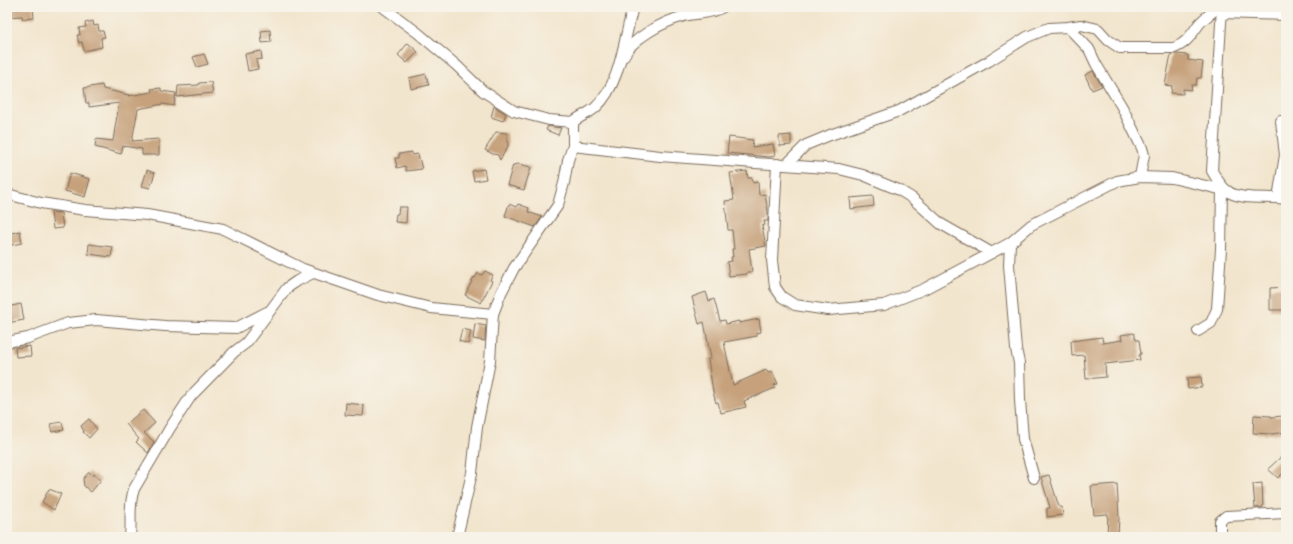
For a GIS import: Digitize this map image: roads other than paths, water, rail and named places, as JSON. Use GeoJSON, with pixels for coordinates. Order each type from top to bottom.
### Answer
{"type":"FeatureCollection","features":[{"type":"Feature","properties":{"kind":"street"},"geometry":{"type":"LineString","coordinates":[[383,7],[429,42],[483,91],[514,111],[549,120],[573,122],[596,108],[608,91],[626,50],[643,36],[659,26],[684,16],[723,7]]}},
{"type":"Feature","properties":{"kind":"street"},"geometry":{"type":"LineString","coordinates":[[617,70],[633,7]]}},
{"type":"Feature","properties":{"kind":"street"},"geometry":{"type":"LineString","coordinates":[[1198,331],[1211,323],[1217,309],[1225,191],[1212,171],[1221,9]]}},
{"type":"Feature","properties":{"kind":"street"},"geometry":{"type":"LineString","coordinates":[[1281,121],[1285,155],[1282,198],[1241,196],[1172,178],[1140,177],[1117,181],[1031,225],[1010,243],[992,253],[924,289],[884,305],[828,310],[795,305],[782,297],[775,287],[772,260],[782,164],[806,146],[830,135],[899,111],[989,61],[1027,37],[1049,28],[1081,25],[1098,29],[1108,40],[1120,48],[1174,48],[1182,45],[1189,39],[1200,23],[1221,9],[1286,15]]}},
{"type":"Feature","properties":{"kind":"street"},"geometry":{"type":"LineString","coordinates":[[1068,27],[1089,49],[1096,64],[1122,107],[1142,148],[1144,155],[1140,177]]}},
{"type":"Feature","properties":{"kind":"street"},"geometry":{"type":"LineString","coordinates":[[457,537],[467,495],[477,427],[490,361],[493,314],[501,293],[514,268],[558,204],[568,160],[573,146],[573,122]]}},
{"type":"Feature","properties":{"kind":"street"},"geometry":{"type":"LineString","coordinates":[[573,146],[660,156],[839,168],[863,175],[899,190],[912,198],[941,224],[992,253]]}},
{"type":"Feature","properties":{"kind":"street"},"geometry":{"type":"LineString","coordinates":[[7,194],[41,203],[85,210],[147,215],[223,229],[313,272],[390,299],[430,308],[493,314]]}},
{"type":"Feature","properties":{"kind":"street"},"geometry":{"type":"LineString","coordinates":[[1010,243],[1009,265],[1016,349],[1019,362],[1023,439],[1034,478]]}},
{"type":"Feature","properties":{"kind":"street"},"geometry":{"type":"LineString","coordinates":[[130,537],[130,500],[134,490],[170,428],[191,396],[234,352],[246,343],[287,288],[313,272]]}},
{"type":"Feature","properties":{"kind":"street"},"geometry":{"type":"LineString","coordinates":[[7,342],[28,338],[68,324],[96,320],[165,326],[236,328],[271,310]]}},
{"type":"Feature","properties":{"kind":"street"},"geometry":{"type":"LineString","coordinates":[[1220,537],[1220,521],[1226,516],[1286,513]]}}]}
